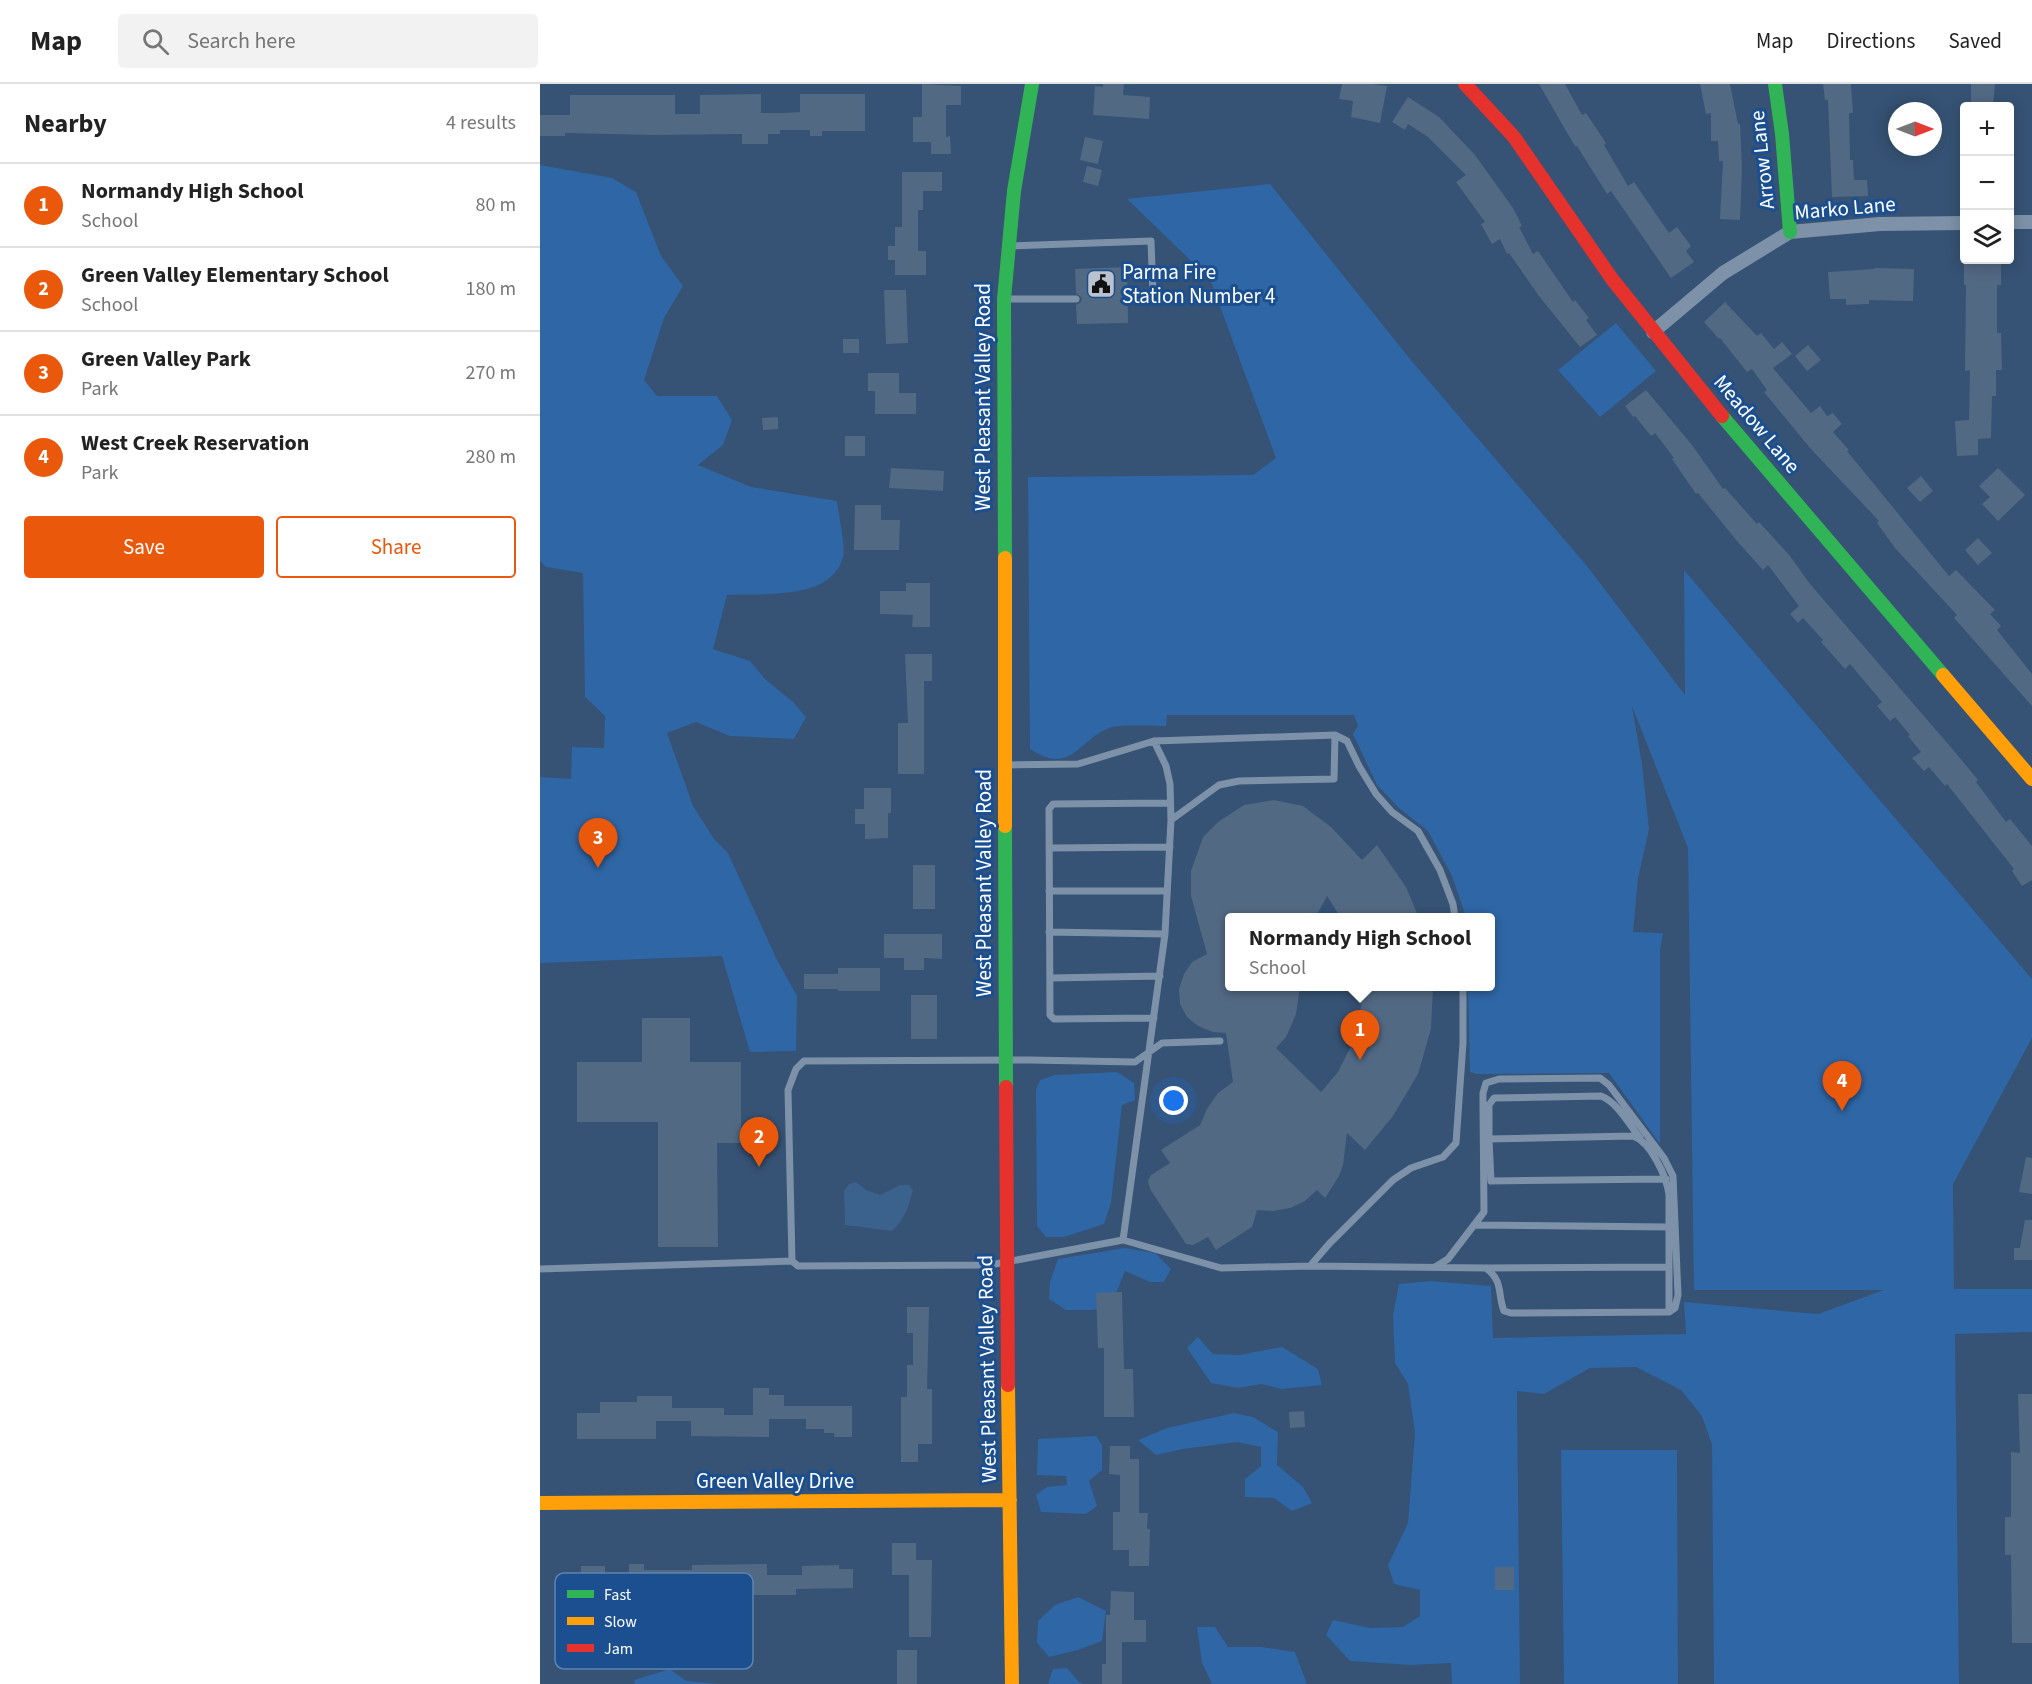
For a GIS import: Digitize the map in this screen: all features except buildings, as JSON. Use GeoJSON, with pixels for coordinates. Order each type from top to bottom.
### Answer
{"type":"FeatureCollection","features":[{"type":"Feature","properties":{"kind":"main road","name":"West Pleasant Valley Road"},"geometry":{"type":"LineString","coordinates":[[1012,1684],[1006,1263],[1004,299],[1022,129],[1032,84]]}},
{"type":"Feature","properties":{"kind":"main road","name":"Meadow Lane"},"geometry":{"type":"LineString","coordinates":[[1466,84],[1514,137],[1612,279],[1653,332],[2032,779]]}},
{"type":"Feature","properties":{"kind":"main road","name":"Arrow Lane"},"geometry":{"type":"LineString","coordinates":[[1775,84],[1782,134],[1790,232]]}},
{"type":"Feature","properties":{"kind":"main road","name":"Green Valley Drive"},"geometry":{"type":"LineString","coordinates":[[540,1503],[1010,1500]]}},
{"type":"Feature","properties":{"kind":"street"},"geometry":{"type":"LineString","coordinates":[[2014,222],[2032,222]]}},
{"type":"Feature","properties":{"kind":"street","name":"Marko Lane"},"geometry":{"type":"LineString","coordinates":[[1653,332],[1723,273],[1790,232],[1880,224],[1960,223]]}},
{"type":"Feature","properties":{"kind":"lane"},"geometry":{"type":"LineString","coordinates":[[1008,246],[1151,241],[1153,295]]}},
{"type":"Feature","properties":{"kind":"lane"},"geometry":{"type":"LineString","coordinates":[[1004,299],[1076,299]]}},
{"type":"Feature","properties":{"kind":"lane"},"geometry":{"type":"LineString","coordinates":[[1004,765],[1078,764],[1154,741],[1335,735],[1347,741],[1359,766],[1381,800],[1392,812],[1418,831],[1440,870],[1454,913]]}},
{"type":"Feature","properties":{"kind":"lane"},"geometry":{"type":"LineString","coordinates":[[1171,820],[1219,785],[1239,781],[1334,779],[1335,735]]}},
{"type":"Feature","properties":{"kind":"lane"},"geometry":{"type":"LineString","coordinates":[[1123,1240],[1165,934],[1171,820],[1166,766],[1154,741]]}},
{"type":"Feature","properties":{"kind":"lane"},"geometry":{"type":"LineString","coordinates":[[1154,1018],[1054,1019],[1050,1015],[1049,809],[1053,804],[1170,803]]}},
{"type":"Feature","properties":{"kind":"lane"},"geometry":{"type":"LineString","coordinates":[[1049,848],[1170,847]]}},
{"type":"Feature","properties":{"kind":"lane"},"geometry":{"type":"LineString","coordinates":[[1049,891],[1167,891]]}},
{"type":"Feature","properties":{"kind":"lane"},"geometry":{"type":"LineString","coordinates":[[1049,932],[1165,934]]}},
{"type":"Feature","properties":{"kind":"lane"},"geometry":{"type":"LineString","coordinates":[[1050,978],[1160,976]]}},
{"type":"Feature","properties":{"kind":"lane"},"geometry":{"type":"LineString","coordinates":[[1310,1266],[1393,1180],[1411,1168],[1443,1157],[1456,1143],[1463,1043],[1463,991]]}},
{"type":"Feature","properties":{"kind":"lane"},"geometry":{"type":"LineString","coordinates":[[1220,1041],[1162,1043],[1135,1062],[804,1061],[796,1069],[788,1090],[792,1260],[798,1266],[947,1266],[1006,1263],[1123,1240],[1221,1268],[1310,1266],[1669,1267]]}},
{"type":"Feature","properties":{"kind":"lane"},"geometry":{"type":"LineString","coordinates":[[1435,1267],[1448,1259],[1484,1212],[1483,1107],[1486,1083],[1499,1078],[1600,1078],[1609,1085],[1657,1149],[1673,1176],[1678,1295],[1676,1308],[1669,1312],[1511,1313],[1504,1311],[1501,1303],[1501,1288],[1486,1268]]}},
{"type":"Feature","properties":{"kind":"lane"},"geometry":{"type":"LineString","coordinates":[[1666,1179],[1491,1181],[1489,1105],[1494,1098],[1589,1096],[1607,1098],[1640,1138],[1666,1179],[1669,1194],[1669,1312]]}},
{"type":"Feature","properties":{"kind":"lane"},"geometry":{"type":"LineString","coordinates":[[1490,1139],[1633,1136],[1640,1138]]}},
{"type":"Feature","properties":{"kind":"lane"},"geometry":{"type":"LineString","coordinates":[[1474,1225],[1669,1227]]}},
{"type":"Feature","properties":{"kind":"lane"},"geometry":{"type":"LineString","coordinates":[[540,1269],[792,1260]]}},
{"type":"Feature","properties":{"kind":"shaded area"},"geometry":{"type":"Polygon","coordinates":[[[540,165],[612,178],[636,192],[661,256],[683,286],[664,318],[644,380],[657,396],[717,396],[732,420],[723,445],[698,465],[751,487],[837,501],[844,552],[836,571],[825,581],[811,588],[794,592],[727,595],[713,649],[750,661],[765,679],[793,702],[806,717],[794,739],[730,736],[696,722],[667,733],[693,806],[714,839],[728,853],[777,960],[797,996],[796,1051],[750,1052],[722,956],[540,963],[540,777],[571,779],[572,747],[604,748],[605,716],[585,697],[583,573],[546,567],[540,561],[540,165]]]}},
{"type":"Feature","properties":{"kind":"shaded area"},"geometry":{"type":"Polygon","coordinates":[[[1270,184],[1410,359],[1587,566],[1685,695],[1684,570],[2032,979],[2032,1038],[1953,1184],[1954,1289],[2032,1289],[2032,1332],[1955,1334],[1959,1684],[1714,1684],[1712,1445],[1702,1416],[1681,1390],[1636,1367],[1590,1368],[1544,1394],[1517,1391],[1520,1684],[1452,1684],[1451,1663],[1411,1665],[1350,1661],[1326,1635],[1333,1620],[1370,1628],[1403,1627],[1420,1616],[1420,1590],[1394,1584],[1388,1565],[1408,1523],[1415,1433],[1408,1384],[1395,1363],[1393,1315],[1399,1284],[1431,1281],[1491,1286],[1493,1338],[1686,1334],[1684,1302],[1818,1314],[1884,1290],[1694,1290],[1688,848],[1632,706],[1642,764],[1649,829],[1638,879],[1633,932],[1663,933],[1660,951],[1660,1144],[1609,1073],[1477,1074],[1470,1072],[1468,991],[1495,991],[1495,913],[1465,913],[1452,876],[1428,831],[1400,809],[1377,785],[1353,734],[1358,726],[1354,715],[1167,715],[1166,726],[1109,728],[1065,758],[1055,759],[1030,749],[1028,477],[1253,475],[1276,458],[1210,279],[1127,199],[1270,184]]]}},
{"type":"Feature","properties":{"kind":"shaded area"},"geometry":{"type":"Polygon","coordinates":[[[1616,323],[1656,371],[1600,417],[1558,370],[1616,323]]]}},
{"type":"Feature","properties":{"kind":"shaded area"},"geometry":{"type":"Polygon","coordinates":[[[1117,1072],[1134,1083],[1135,1100],[1122,1105],[1111,1203],[1104,1224],[1064,1237],[1046,1237],[1037,1226],[1036,1090],[1040,1080],[1055,1075],[1117,1072]]]}},
{"type":"Feature","properties":{"kind":"shaded area"},"geometry":{"type":"Polygon","coordinates":[[[856,1182],[866,1190],[880,1195],[900,1185],[909,1185],[913,1190],[903,1217],[892,1231],[845,1225],[844,1191],[849,1184],[856,1182]]]}},
{"type":"Feature","properties":{"kind":"shaded area"},"geometry":{"type":"Polygon","coordinates":[[[1125,1248],[1155,1253],[1171,1269],[1164,1282],[1150,1282],[1125,1271],[1111,1306],[1092,1310],[1066,1310],[1049,1299],[1050,1282],[1058,1259],[1125,1248]]]}},
{"type":"Feature","properties":{"kind":"shaded area"},"geometry":{"type":"Polygon","coordinates":[[[1198,1337],[1213,1354],[1239,1355],[1282,1347],[1318,1369],[1322,1385],[1282,1389],[1261,1384],[1238,1388],[1211,1383],[1187,1348],[1198,1337]]]}},
{"type":"Feature","properties":{"kind":"shaded area"},"geometry":{"type":"Polygon","coordinates":[[[1234,1413],[1253,1417],[1278,1432],[1277,1465],[1303,1487],[1312,1503],[1292,1511],[1274,1498],[1245,1497],[1245,1479],[1261,1466],[1261,1447],[1237,1442],[1156,1455],[1138,1440],[1167,1428],[1234,1413]]]}},
{"type":"Feature","properties":{"kind":"shaded area"},"geometry":{"type":"Polygon","coordinates":[[[1096,1436],[1102,1445],[1102,1470],[1089,1481],[1097,1506],[1086,1514],[1041,1512],[1036,1495],[1047,1487],[1067,1485],[1066,1476],[1037,1475],[1038,1439],[1096,1436]]]}},
{"type":"Feature","properties":{"kind":"shaded area"},"geometry":{"type":"Polygon","coordinates":[[[1561,1450],[1677,1450],[1678,1684],[1564,1684],[1561,1450]]]}},
{"type":"Feature","properties":{"kind":"shaded area"},"geometry":{"type":"Polygon","coordinates":[[[1078,1597],[1106,1611],[1102,1641],[1049,1657],[1037,1643],[1038,1621],[1055,1605],[1078,1597]]]}},
{"type":"Feature","properties":{"kind":"shaded area"},"geometry":{"type":"Polygon","coordinates":[[[1197,1627],[1215,1627],[1228,1647],[1261,1647],[1295,1652],[1307,1684],[1212,1684],[1202,1663],[1197,1627]]]}},
{"type":"Feature","properties":{"kind":"shaded area"},"geometry":{"type":"Polygon","coordinates":[[[1067,1668],[1079,1682],[1084,1684],[1048,1684],[1053,1669],[1067,1668]]]}},
{"type":"Feature","properties":{"kind":"shaded area"},"geometry":{"type":"Polygon","coordinates":[[[670,1669],[686,1681],[721,1684],[635,1684],[634,1680],[670,1669]]]}},
{"type":"Feature","properties":{"kind":"traffic: fast"},"geometry":{"type":"LineString","coordinates":[[1005,558],[1004,299],[1014,191],[1032,84]]}},
{"type":"Feature","properties":{"kind":"traffic: fast"},"geometry":{"type":"LineString","coordinates":[[1775,84],[1782,134],[1790,232]]}},
{"type":"Feature","properties":{"kind":"traffic: fast"},"geometry":{"type":"LineString","coordinates":[[1722,416],[1943,675]]}},
{"type":"Feature","properties":{"kind":"traffic: fast"},"geometry":{"type":"LineString","coordinates":[[1005,826],[1006,1087]]}},
{"type":"Feature","properties":{"kind":"traffic: slow"},"geometry":{"type":"LineString","coordinates":[[1005,558],[1005,826]]}},
{"type":"Feature","properties":{"kind":"traffic: slow"},"geometry":{"type":"LineString","coordinates":[[1943,675],[2032,779]]}},
{"type":"Feature","properties":{"kind":"traffic: slow"},"geometry":{"type":"LineString","coordinates":[[1008,1385],[1012,1684]]}},
{"type":"Feature","properties":{"kind":"traffic: slow"},"geometry":{"type":"LineString","coordinates":[[540,1503],[1010,1500]]}},
{"type":"Feature","properties":{"kind":"traffic: jam"},"geometry":{"type":"LineString","coordinates":[[1465,84],[1514,137],[1612,279],[1722,416]]}},
{"type":"Feature","properties":{"kind":"traffic: jam"},"geometry":{"type":"LineString","coordinates":[[1006,1087],[1008,1385]]}},
{"type":"Feature","properties":{"kind":"place","name":"Parma Fire Station Number 4"},"geometry":{"type":"Point","coordinates":[1101,284]}},
{"type":"Feature","properties":{"kind":"place","name":"Green Valley Park"},"geometry":{"type":"Point","coordinates":[598,868]}},
{"type":"Feature","properties":{"kind":"place","name":"Normandy High School"},"geometry":{"type":"Point","coordinates":[1360,1060]}},
{"type":"Feature","properties":{"kind":"place","name":"West Creek Reservation"},"geometry":{"type":"Point","coordinates":[1842,1111]}},
{"type":"Feature","properties":{"kind":"place","name":"Green Valley Elementary School"},"geometry":{"type":"Point","coordinates":[759,1167]}}]}
